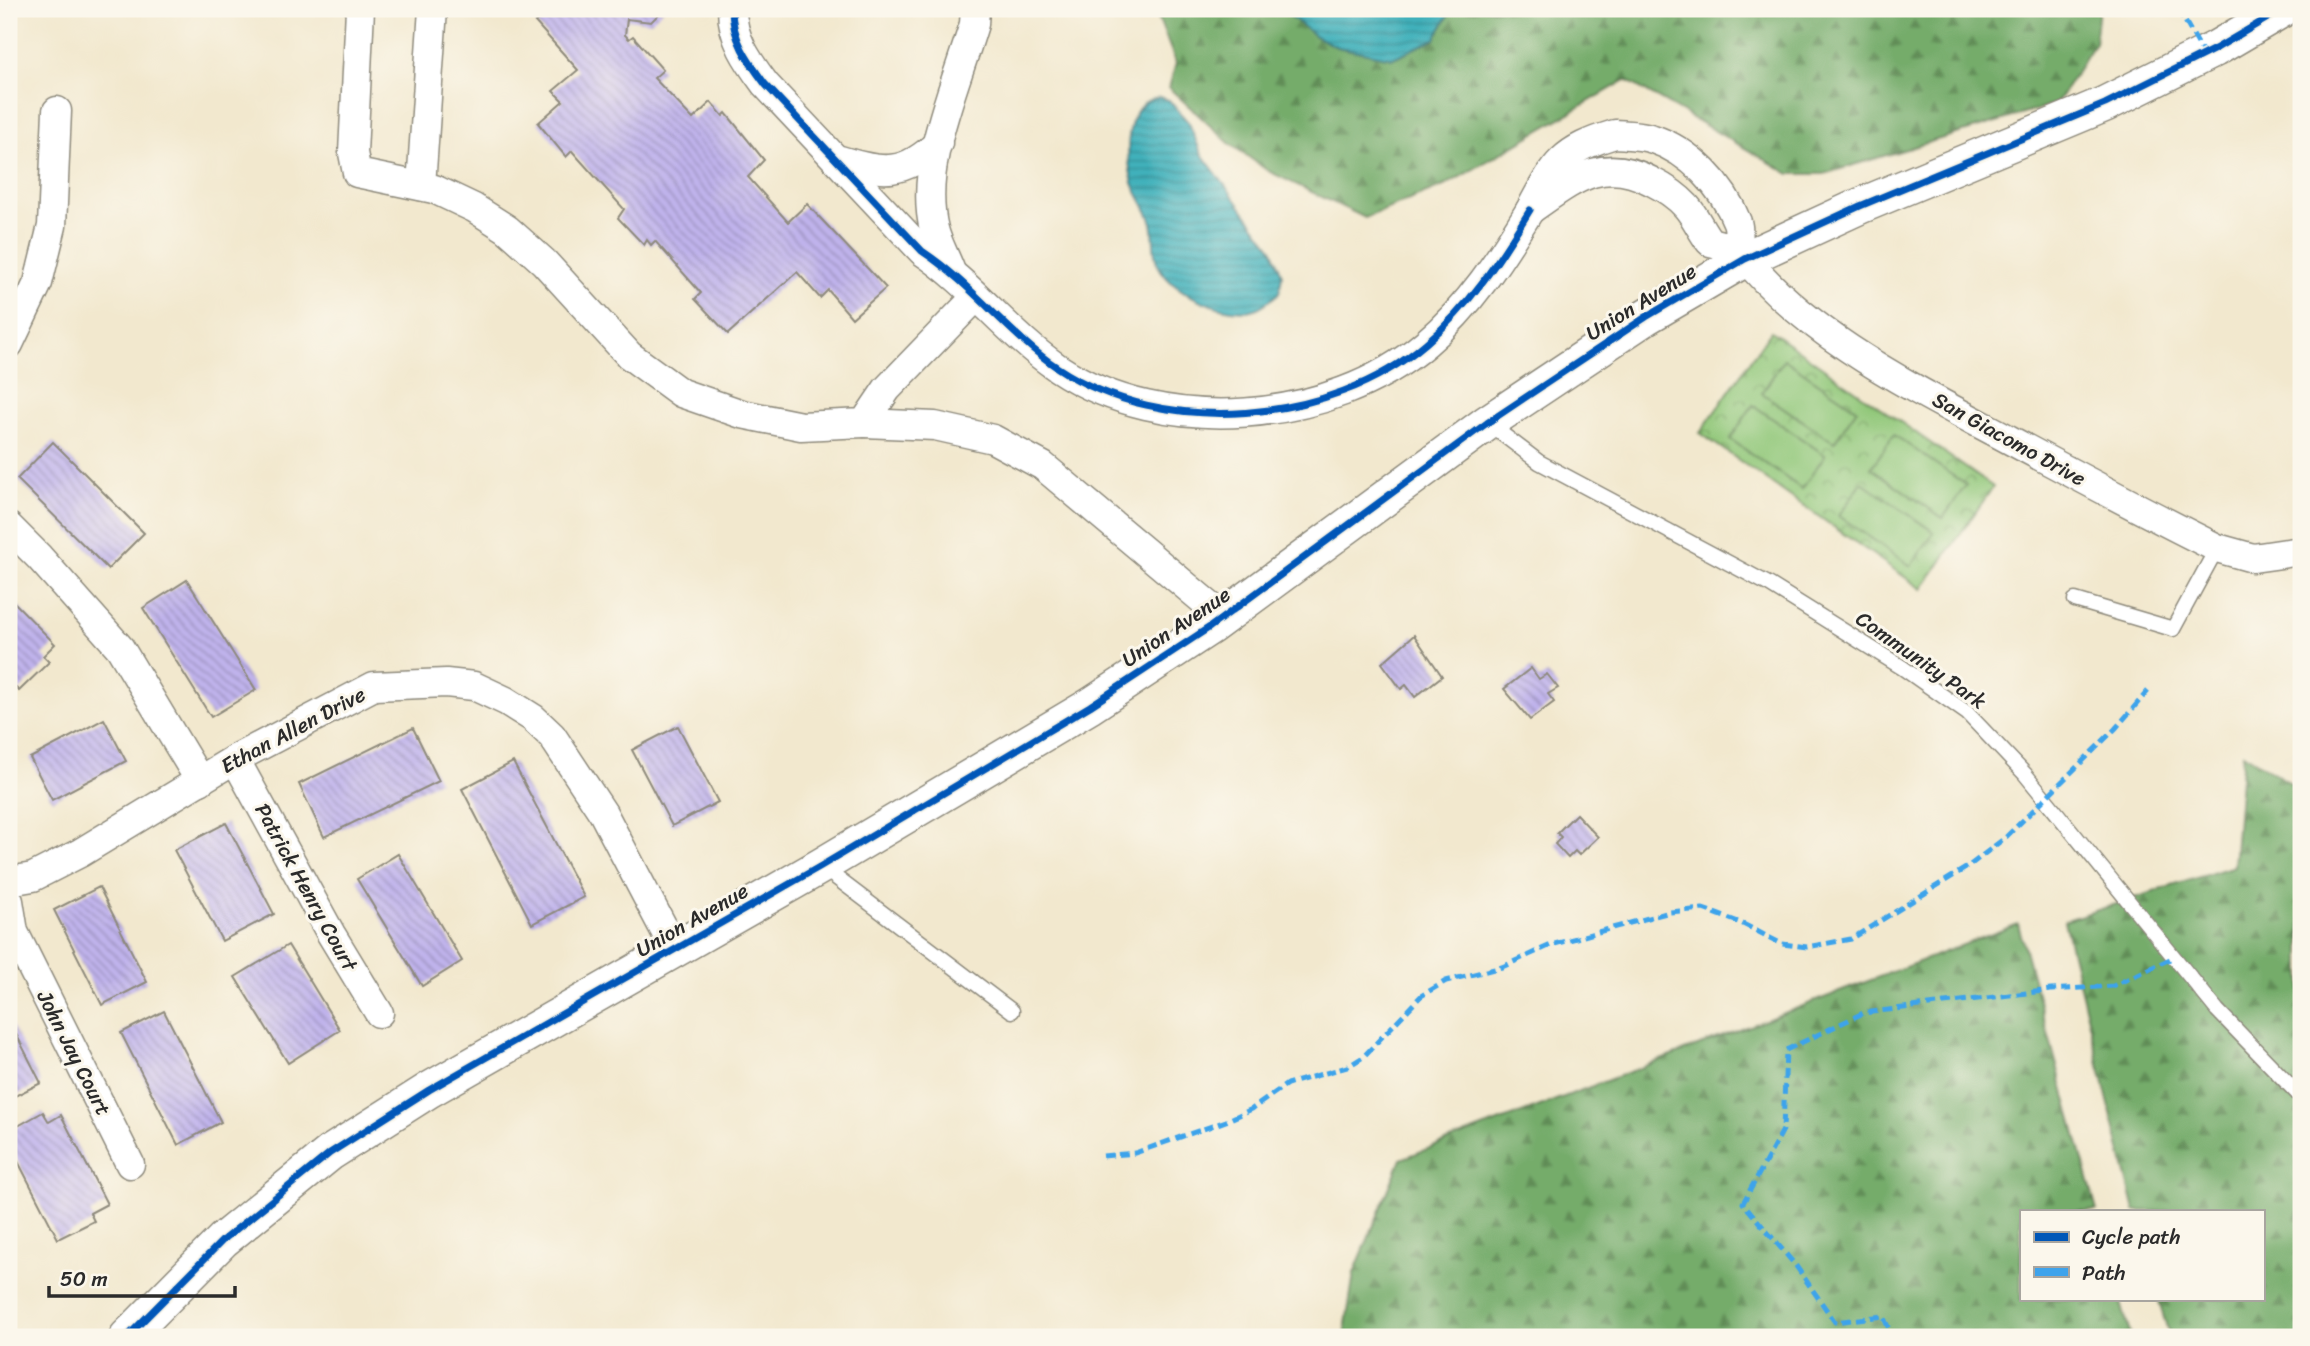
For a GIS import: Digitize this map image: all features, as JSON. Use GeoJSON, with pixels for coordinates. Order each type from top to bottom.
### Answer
{"type":"FeatureCollection","features":[{"type":"Feature","properties":{"kind":"street"},"geometry":{"type":"LineString","coordinates":[[360,9],[354,164],[357,173],[421,186],[474,208],[507,229],[544,262],[629,355],[681,393],[742,414],[801,426],[864,422],[935,426],[993,439],[1043,466],[1223,617]]}},
{"type":"Feature","properties":{"kind":"street"},"geometry":{"type":"LineString","coordinates":[[421,186],[433,9]]}},
{"type":"Feature","properties":{"kind":"street"},"geometry":{"type":"LineString","coordinates":[[732,9],[736,37],[747,60],[765,84],[922,251],[950,269],[976,297],[1059,369],[1090,385],[1159,407],[1187,412],[1245,414],[1278,410],[1340,392],[1370,380],[1424,345],[1478,291],[1530,211],[1553,166],[1584,144],[1615,134],[1651,138],[1677,149],[1702,170],[1721,194],[1738,225],[1742,254],[1710,242],[1688,208],[1669,190],[1626,170],[1601,171],[1572,180],[1530,211]]}},
{"type":"Feature","properties":{"kind":"street"},"geometry":{"type":"LineString","coordinates":[[950,269],[934,230],[929,194],[938,143],[975,9]]}},
{"type":"Feature","properties":{"kind":"street","name":"Union Avenue"},"geometry":{"type":"LineString","coordinates":[[127,1337],[223,1240],[330,1153],[429,1090],[821,866],[1090,706],[1223,617],[1488,423],[1742,254],[2105,104],[2215,49],[2283,9]]}},
{"type":"Feature","properties":{"kind":"street"},"geometry":{"type":"LineString","coordinates":[[9,344],[38,283],[52,226],[57,111]]}},
{"type":"Feature","properties":{"kind":"street"},"geometry":{"type":"LineString","coordinates":[[839,160],[872,169],[897,170],[921,160],[938,143]]}},
{"type":"Feature","properties":{"kind":"street","name":"San Giacomo Drive"},"geometry":{"type":"LineString","coordinates":[[1742,254],[1811,321],[1864,357],[1961,413],[2217,548],[2253,558],[2285,556],[2301,551]]}},
{"type":"Feature","properties":{"kind":"street"},"geometry":{"type":"LineString","coordinates":[[864,422],[887,389],[976,297]]}},
{"type":"Feature","properties":{"kind":"street"},"geometry":{"type":"LineString","coordinates":[[9,527],[39,556],[120,648],[200,781]]}},
{"type":"Feature","properties":{"kind":"street","name":"Ethan Allen Drive"},"geometry":{"type":"LineString","coordinates":[[9,881],[33,877],[80,853],[235,760],[374,686],[418,682],[474,686],[533,718],[552,736],[603,813],[676,950]]}},
{"type":"Feature","properties":{"kind":"street","name":"Patrick Henry Court"},"geometry":{"type":"LineString","coordinates":[[235,760],[331,934],[379,1013]]}},
{"type":"Feature","properties":{"kind":"street","name":"John Jay Court"},"geometry":{"type":"LineString","coordinates":[[9,901],[14,932],[131,1164]]}},
{"type":"Feature","properties":{"kind":"lane","name":"Community Park"},"geometry":{"type":"LineString","coordinates":[[1488,423],[1539,462],[1770,585],[1903,668],[1967,713],[2025,774],[2217,1010],[2301,1097]]}},
{"type":"Feature","properties":{"kind":"lane"},"geometry":{"type":"LineString","coordinates":[[2075,600],[2173,629],[2217,548]]}},
{"type":"Feature","properties":{"kind":"lane"},"geometry":{"type":"LineString","coordinates":[[821,866],[1012,1011]]}},
{"type":"Feature","properties":{"kind":"green space"},"geometry":{"type":"Polygon","coordinates":[[[1155,9],[1282,9],[1315,36],[1337,47],[1393,58],[1435,39],[1452,9],[2099,9],[2095,43],[2056,104],[1824,174],[1790,174],[1626,80],[1446,185],[1365,218],[1268,171],[1229,143],[1169,88],[1176,63],[1155,9]]]}},
{"type":"Feature","properties":{"kind":"green space"},"geometry":{"type":"Polygon","coordinates":[[[1771,331],[1993,487],[1922,589],[1700,433],[1771,331]]]}},
{"type":"Feature","properties":{"kind":"green space"},"geometry":{"type":"Polygon","coordinates":[[[1784,359],[1857,409],[1834,442],[1762,393],[1784,359]]]}},
{"type":"Feature","properties":{"kind":"green space"},"geometry":{"type":"Polygon","coordinates":[[[1753,405],[1825,455],[1802,489],[1730,439],[1753,405]]]}},
{"type":"Feature","properties":{"kind":"green space"},"geometry":{"type":"Polygon","coordinates":[[[1894,435],[1966,485],[1943,518],[1871,468],[1894,435]]]}},
{"type":"Feature","properties":{"kind":"green space"},"geometry":{"type":"Polygon","coordinates":[[[1862,482],[1934,532],[1911,566],[1839,516],[1862,482]]]}},
{"type":"Feature","properties":{"kind":"green space"},"geometry":{"type":"Polygon","coordinates":[[[2243,753],[2301,790],[2301,1337],[2170,1337],[2158,1300],[2264,1300],[2264,1210],[2135,1210],[2064,921],[2234,866],[2243,753]]]}},
{"type":"Feature","properties":{"kind":"green space"},"geometry":{"type":"Polygon","coordinates":[[[2018,924],[2097,1210],[2020,1210],[2020,1300],[2120,1300],[2131,1337],[1344,1337],[1354,1273],[1401,1159],[2018,924]]]}},
{"type":"Feature","properties":{"kind":"water"},"geometry":{"type":"Polygon","coordinates":[[[1282,9],[1452,9],[1435,39],[1393,58],[1337,47],[1315,36],[1282,9]]]}},
{"type":"Feature","properties":{"kind":"water"},"geometry":{"type":"Polygon","coordinates":[[[1160,97],[1169,100],[1189,123],[1201,153],[1273,250],[1282,275],[1279,293],[1259,307],[1240,311],[1199,300],[1174,285],[1158,265],[1152,223],[1130,172],[1128,145],[1133,119],[1139,109],[1148,101],[1160,97]]]}},
{"type":"Feature","properties":{"kind":"building"},"geometry":{"type":"Polygon","coordinates":[[[545,9],[664,9],[651,22],[627,19],[625,35],[629,39],[633,36],[663,70],[654,78],[693,119],[711,102],[723,116],[726,113],[764,160],[748,177],[788,222],[807,204],[886,288],[852,318],[828,290],[820,298],[797,272],[728,334],[695,299],[701,293],[655,241],[651,245],[647,240],[644,245],[618,218],[624,209],[572,151],[566,157],[538,123],[563,101],[553,91],[578,70],[535,22],[545,13],[545,9]]]}},
{"type":"Feature","properties":{"kind":"building"},"geometry":{"type":"Polygon","coordinates":[[[53,442],[144,533],[108,569],[17,479],[53,442]]]}},
{"type":"Feature","properties":{"kind":"building"},"geometry":{"type":"Polygon","coordinates":[[[187,580],[256,690],[211,717],[143,608],[187,580]]]}},
{"type":"Feature","properties":{"kind":"building"},"geometry":{"type":"Polygon","coordinates":[[[9,597],[55,644],[43,656],[49,662],[19,691],[9,681],[9,597]]]}},
{"type":"Feature","properties":{"kind":"building"},"geometry":{"type":"Polygon","coordinates":[[[1414,635],[1442,676],[1415,697],[1406,685],[1401,689],[1382,663],[1414,635]]]}},
{"type":"Feature","properties":{"kind":"building"},"geometry":{"type":"Polygon","coordinates":[[[1531,668],[1539,679],[1547,674],[1558,688],[1548,694],[1554,702],[1530,720],[1504,689],[1531,668]]]}},
{"type":"Feature","properties":{"kind":"building"},"geometry":{"type":"Polygon","coordinates":[[[104,719],[126,761],[52,800],[30,758],[104,719]]]}},
{"type":"Feature","properties":{"kind":"building"},"geometry":{"type":"Polygon","coordinates":[[[678,726],[718,802],[672,826],[632,750],[678,726]]]}},
{"type":"Feature","properties":{"kind":"building"},"geometry":{"type":"Polygon","coordinates":[[[413,728],[439,781],[324,837],[299,784],[413,728]]]}},
{"type":"Feature","properties":{"kind":"building"},"geometry":{"type":"Polygon","coordinates":[[[513,762],[584,897],[532,924],[462,789],[513,762]]]}},
{"type":"Feature","properties":{"kind":"building"},"geometry":{"type":"Polygon","coordinates":[[[1576,814],[1598,837],[1579,855],[1575,851],[1568,858],[1555,844],[1561,837],[1557,833],[1576,814]]]}},
{"type":"Feature","properties":{"kind":"building"},"geometry":{"type":"Polygon","coordinates":[[[226,823],[274,914],[222,941],[174,850],[226,823]]]}},
{"type":"Feature","properties":{"kind":"building"},"geometry":{"type":"Polygon","coordinates":[[[398,854],[462,961],[422,986],[357,879],[398,854]]]}},
{"type":"Feature","properties":{"kind":"building"},"geometry":{"type":"Polygon","coordinates":[[[99,887],[147,982],[102,1005],[54,910],[99,887]]]}},
{"type":"Feature","properties":{"kind":"building"},"geometry":{"type":"Polygon","coordinates":[[[288,945],[340,1030],[288,1063],[235,977],[288,945]]]}},
{"type":"Feature","properties":{"kind":"building"},"geometry":{"type":"Polygon","coordinates":[[[164,1011],[221,1122],[178,1145],[121,1033],[164,1011]]]}},
{"type":"Feature","properties":{"kind":"building"},"geometry":{"type":"Polygon","coordinates":[[[9,1020],[41,1083],[9,1099],[9,1020]]]}},
{"type":"Feature","properties":{"kind":"building"},"geometry":{"type":"Polygon","coordinates":[[[43,1112],[49,1122],[61,1115],[107,1204],[90,1213],[94,1221],[58,1239],[9,1144],[9,1131],[43,1112]]]}},
{"type":"Feature","properties":{"kind":"marked path"},"geometry":{"type":"LineString","coordinates":[[2178,9],[2204,54]]}},
{"type":"Feature","properties":{"kind":"marked path"},"geometry":{"type":"LineString","coordinates":[[1103,1156],[1135,1153],[1226,1121],[1252,1109],[1287,1084],[1347,1067],[1363,1057],[1421,996],[1446,981],[1502,967],[1551,945],[1670,912],[1703,909],[1741,923],[1782,944],[1807,947],[1851,939],[1969,866],[2006,837],[2115,729],[2148,691]]}},
{"type":"Feature","properties":{"kind":"marked path"},"geometry":{"type":"LineString","coordinates":[[1899,1337],[1891,1333],[1883,1316],[1835,1322],[1796,1266],[1743,1203],[1783,1130],[1786,1050],[1863,1013],[2051,990],[2113,986],[2174,957]]}},
{"type":"Feature","properties":{"kind":"cycle path"},"geometry":{"type":"LineString","coordinates":[[732,9],[738,40],[765,84],[922,251],[957,278],[1023,340],[1058,368],[1100,390],[1146,405],[1196,412],[1246,412],[1296,405],[1343,391],[1387,370],[1426,343],[1457,314],[1496,264],[1530,210]]}},
{"type":"Feature","properties":{"kind":"cycle path"},"geometry":{"type":"LineString","coordinates":[[127,1337],[223,1240],[330,1153],[429,1090],[821,866],[1090,706],[1210,627],[1487,423],[1646,317],[1745,259],[1860,206],[2105,104],[2215,49],[2283,9]]}}]}
